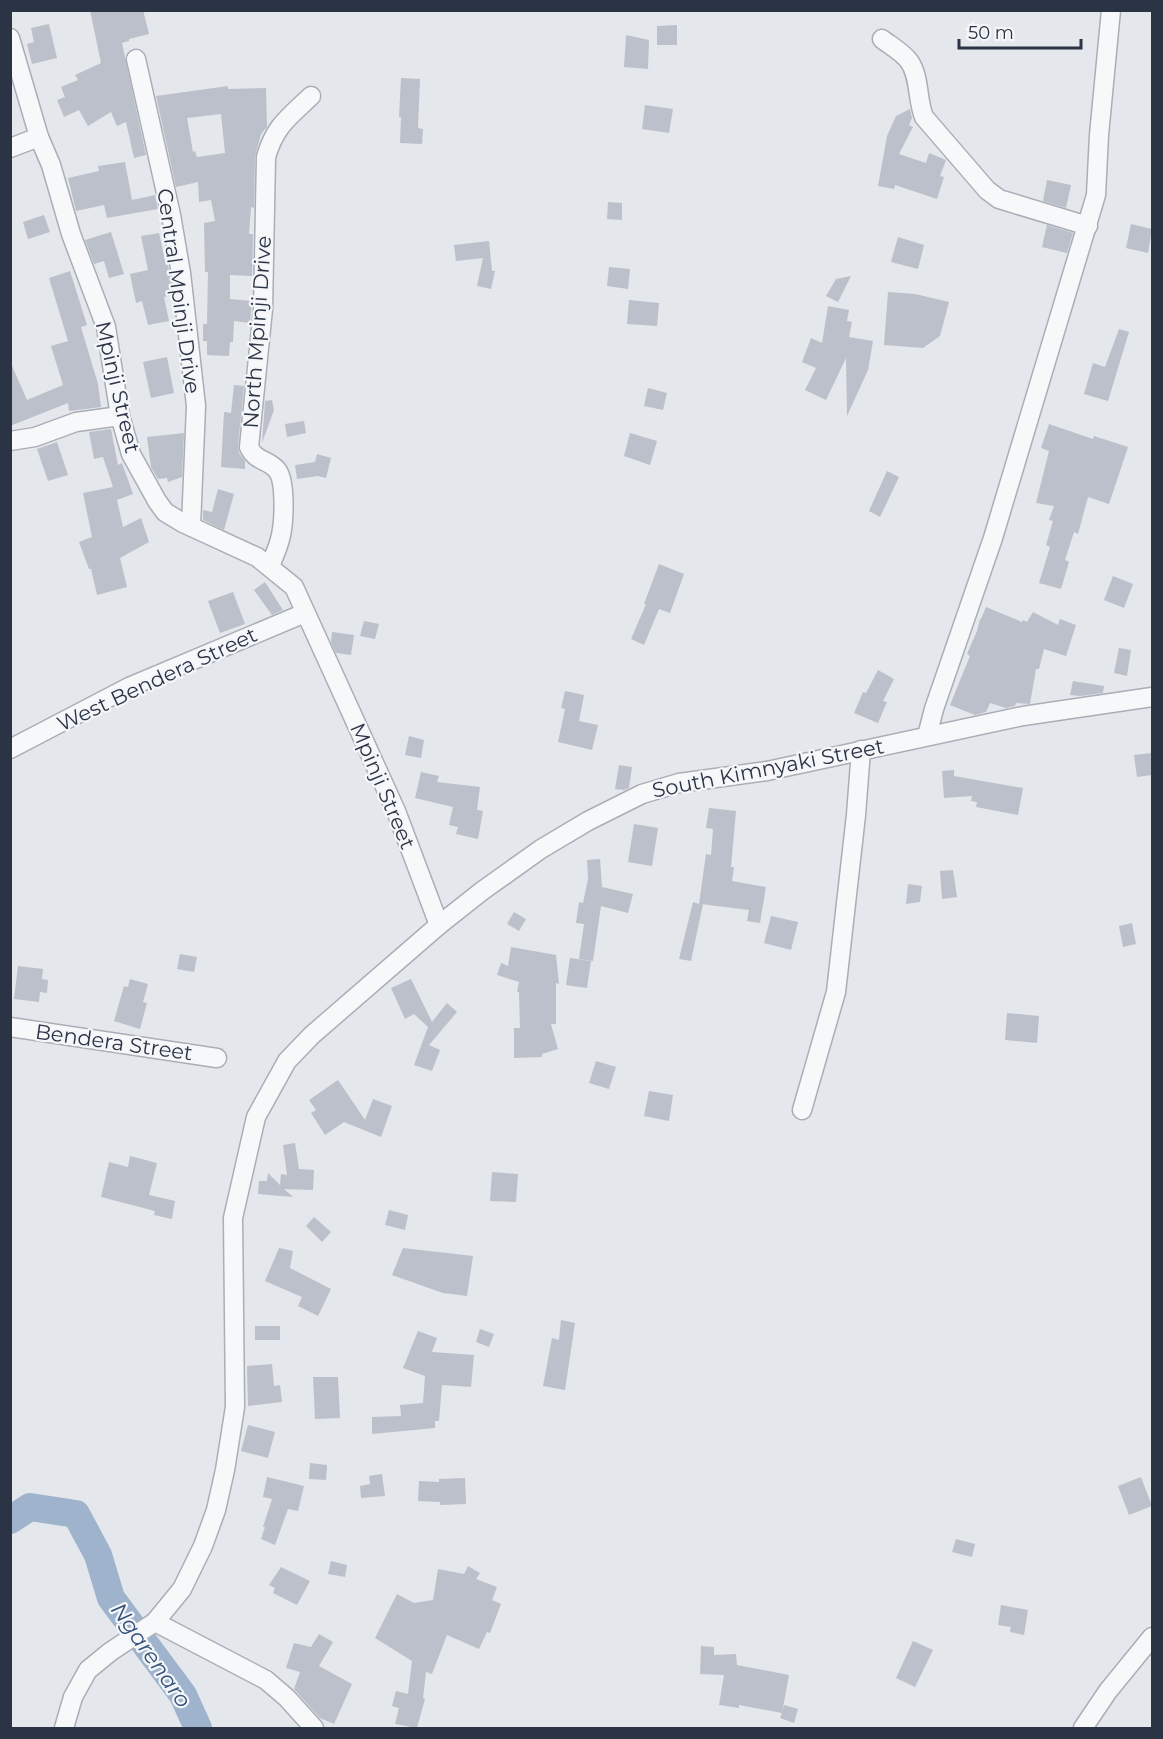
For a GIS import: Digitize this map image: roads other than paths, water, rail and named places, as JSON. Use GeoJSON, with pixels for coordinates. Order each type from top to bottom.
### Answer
{"type":"FeatureCollection","features":[{"type":"Feature","properties":{"kind":"street"},"geometry":{"type":"LineString","coordinates":[[927,736],[934,709],[989,548],[1096,195],[1099,135],[1111,10]]}},
{"type":"Feature","properties":{"kind":"street","name":"Mpinji Street"},"geometry":{"type":"LineString","coordinates":[[10,38],[71,234],[106,327],[120,416],[131,454],[165,512],[257,557],[294,587],[396,812],[439,925]]}},
{"type":"Feature","properties":{"kind":"street"},"geometry":{"type":"LineString","coordinates":[[882,39],[910,63],[915,75],[920,107],[924,117],[987,190],[999,199],[1088,226]]}},
{"type":"Feature","properties":{"kind":"street","name":"Central Mpinji Drive"},"geometry":{"type":"LineString","coordinates":[[136,59],[171,215],[181,273],[196,406],[191,526]]}},
{"type":"Feature","properties":{"kind":"street","name":"North Mpinji Drive"},"geometry":{"type":"LineString","coordinates":[[270,566],[283,526],[282,485],[274,467],[252,455],[249,447],[263,309],[266,157],[271,139],[310,96]]}},
{"type":"Feature","properties":{"kind":"street"},"geometry":{"type":"LineString","coordinates":[[10,148],[39,137]]}},
{"type":"Feature","properties":{"kind":"street"},"geometry":{"type":"LineString","coordinates":[[10,441],[35,437],[76,422],[120,416]]}},
{"type":"Feature","properties":{"kind":"street","name":"West Bendera Street"},"geometry":{"type":"LineString","coordinates":[[10,749],[129,687],[305,613]]}},
{"type":"Feature","properties":{"kind":"street","name":"South Kimnyaki Street"},"geometry":{"type":"LineString","coordinates":[[64,1728],[73,1697],[88,1670],[110,1652],[155,1622],[182,1589],[192,1571],[216,1510],[235,1407],[233,1218],[256,1117],[287,1061],[312,1035],[439,925],[541,849],[588,821],[642,794],[679,783],[767,771],[1023,716],[1152,697]]}},
{"type":"Feature","properties":{"kind":"street"},"geometry":{"type":"LineString","coordinates":[[802,1110],[836,992],[861,750]]}},
{"type":"Feature","properties":{"kind":"street","name":"Bendera Street"},"geometry":{"type":"LineString","coordinates":[[10,1027],[217,1058]]}},
{"type":"Feature","properties":{"kind":"street"},"geometry":{"type":"LineString","coordinates":[[155,1622],[266,1680],[287,1698],[314,1728]]}},
{"type":"Feature","properties":{"kind":"street"},"geometry":{"type":"LineString","coordinates":[[1083,1728],[1108,1691],[1152,1637]]}},
{"type":"Feature","properties":{"kind":"waterway","name":"Ngarenaro"},"geometry":{"type":"LineString","coordinates":[[10,1520],[30,1507],[76,1514],[98,1555],[111,1598],[183,1695],[198,1728]]}}]}
